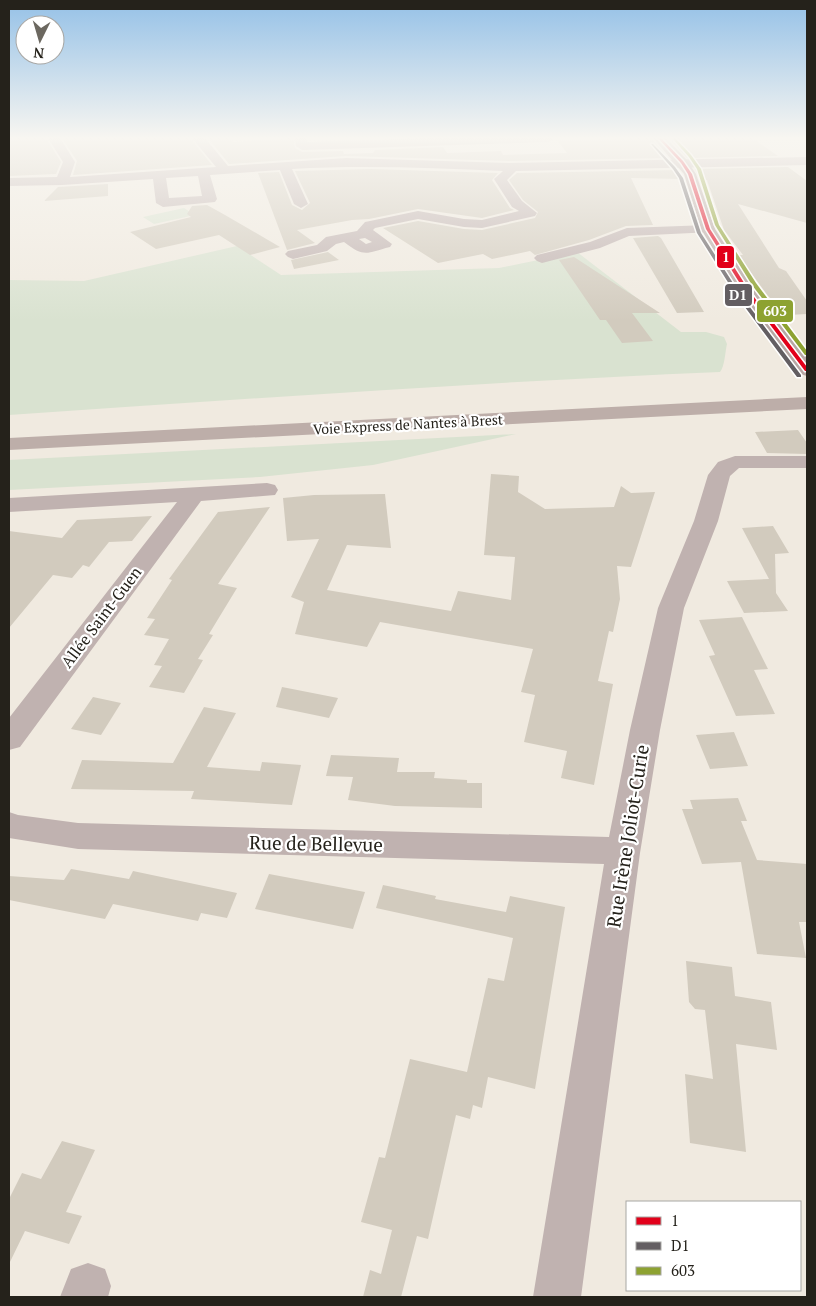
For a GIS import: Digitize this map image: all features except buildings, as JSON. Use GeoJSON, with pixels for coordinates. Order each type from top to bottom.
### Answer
{"type":"FeatureCollection","features":[{"type":"Feature","properties":{"kind":"highway","name":"Voie Express de Nantes à Brest"},"geometry":{"type":"LineString","coordinates":[[9,429],[807,388]]}},
{"type":"Feature","properties":{"kind":"highway","name":"Voie Express de Nantes à Brest"},"geometry":{"type":"LineString","coordinates":[[9,444],[807,403]]}},
{"type":"Feature","properties":{"kind":"street"},"geometry":{"type":"LineString","coordinates":[[162,199],[163,203],[210,199]]}},
{"type":"Feature","properties":{"kind":"street"},"geometry":{"type":"LineString","coordinates":[[300,199],[302,204]]}},
{"type":"Feature","properties":{"kind":"street"},"geometry":{"type":"LineString","coordinates":[[293,254],[322,248],[331,240],[362,234],[370,225],[418,215],[464,223],[482,224],[530,213],[517,204],[514,199]]}},
{"type":"Feature","properties":{"kind":"street"},"geometry":{"type":"LineString","coordinates":[[699,199],[708,229],[756,303],[807,369]]}},
{"type":"Feature","properties":{"kind":"street"},"geometry":{"type":"LineString","coordinates":[[542,258],[595,245],[627,232],[708,229]]}},
{"type":"Feature","properties":{"kind":"street"},"geometry":{"type":"LineString","coordinates":[[347,237],[363,249],[385,244],[365,231]]}},
{"type":"Feature","properties":{"kind":"street","name":"Rue Irène Joliot-Curie"},"geometry":{"type":"LineString","coordinates":[[557,1297],[623,853],[645,730],[671,608],[706,521],[719,475],[726,467],[736,462],[807,462]]}},
{"type":"Feature","properties":{"kind":"street"},"geometry":{"type":"LineString","coordinates":[[9,505],[266,490]]}},
{"type":"Feature","properties":{"kind":"street","name":"Allée Saint-Guen"},"geometry":{"type":"LineString","coordinates":[[9,739],[194,495]]}},
{"type":"Feature","properties":{"kind":"street","name":"Rue de Bellevue"},"geometry":{"type":"LineString","coordinates":[[9,825],[17,828],[78,836],[600,850],[623,853]]}},
{"type":"Feature","properties":{"kind":"green space"},"geometry":{"type":"Polygon","coordinates":[[[184,208],[195,215],[154,224],[143,217],[184,208]]]}},
{"type":"Feature","properties":{"kind":"green space"},"geometry":{"type":"Polygon","coordinates":[[[237,246],[281,275],[499,268],[577,252],[681,332],[706,332],[724,337],[727,344],[724,363],[720,372],[453,386],[9,415],[9,280],[84,281],[237,246]]]}},
{"type":"Feature","properties":{"kind":"green space"},"geometry":{"type":"Polygon","coordinates":[[[516,434],[373,465],[260,477],[9,490],[9,460],[516,434]]]}},
{"type":"Feature","properties":{"kind":"transit line","name":"D1"},"geometry":{"type":"LineString","coordinates":[[688,199],[699,233],[738,295],[799,376]]}},
{"type":"Feature","properties":{"kind":"transit line","name":"1"},"geometry":{"type":"LineString","coordinates":[[698,199],[708,229],[746,290],[807,370]]}},
{"type":"Feature","properties":{"kind":"transit line","name":"603"},"geometry":{"type":"LineString","coordinates":[[709,199],[717,225],[754,284],[807,354]]}}]}
